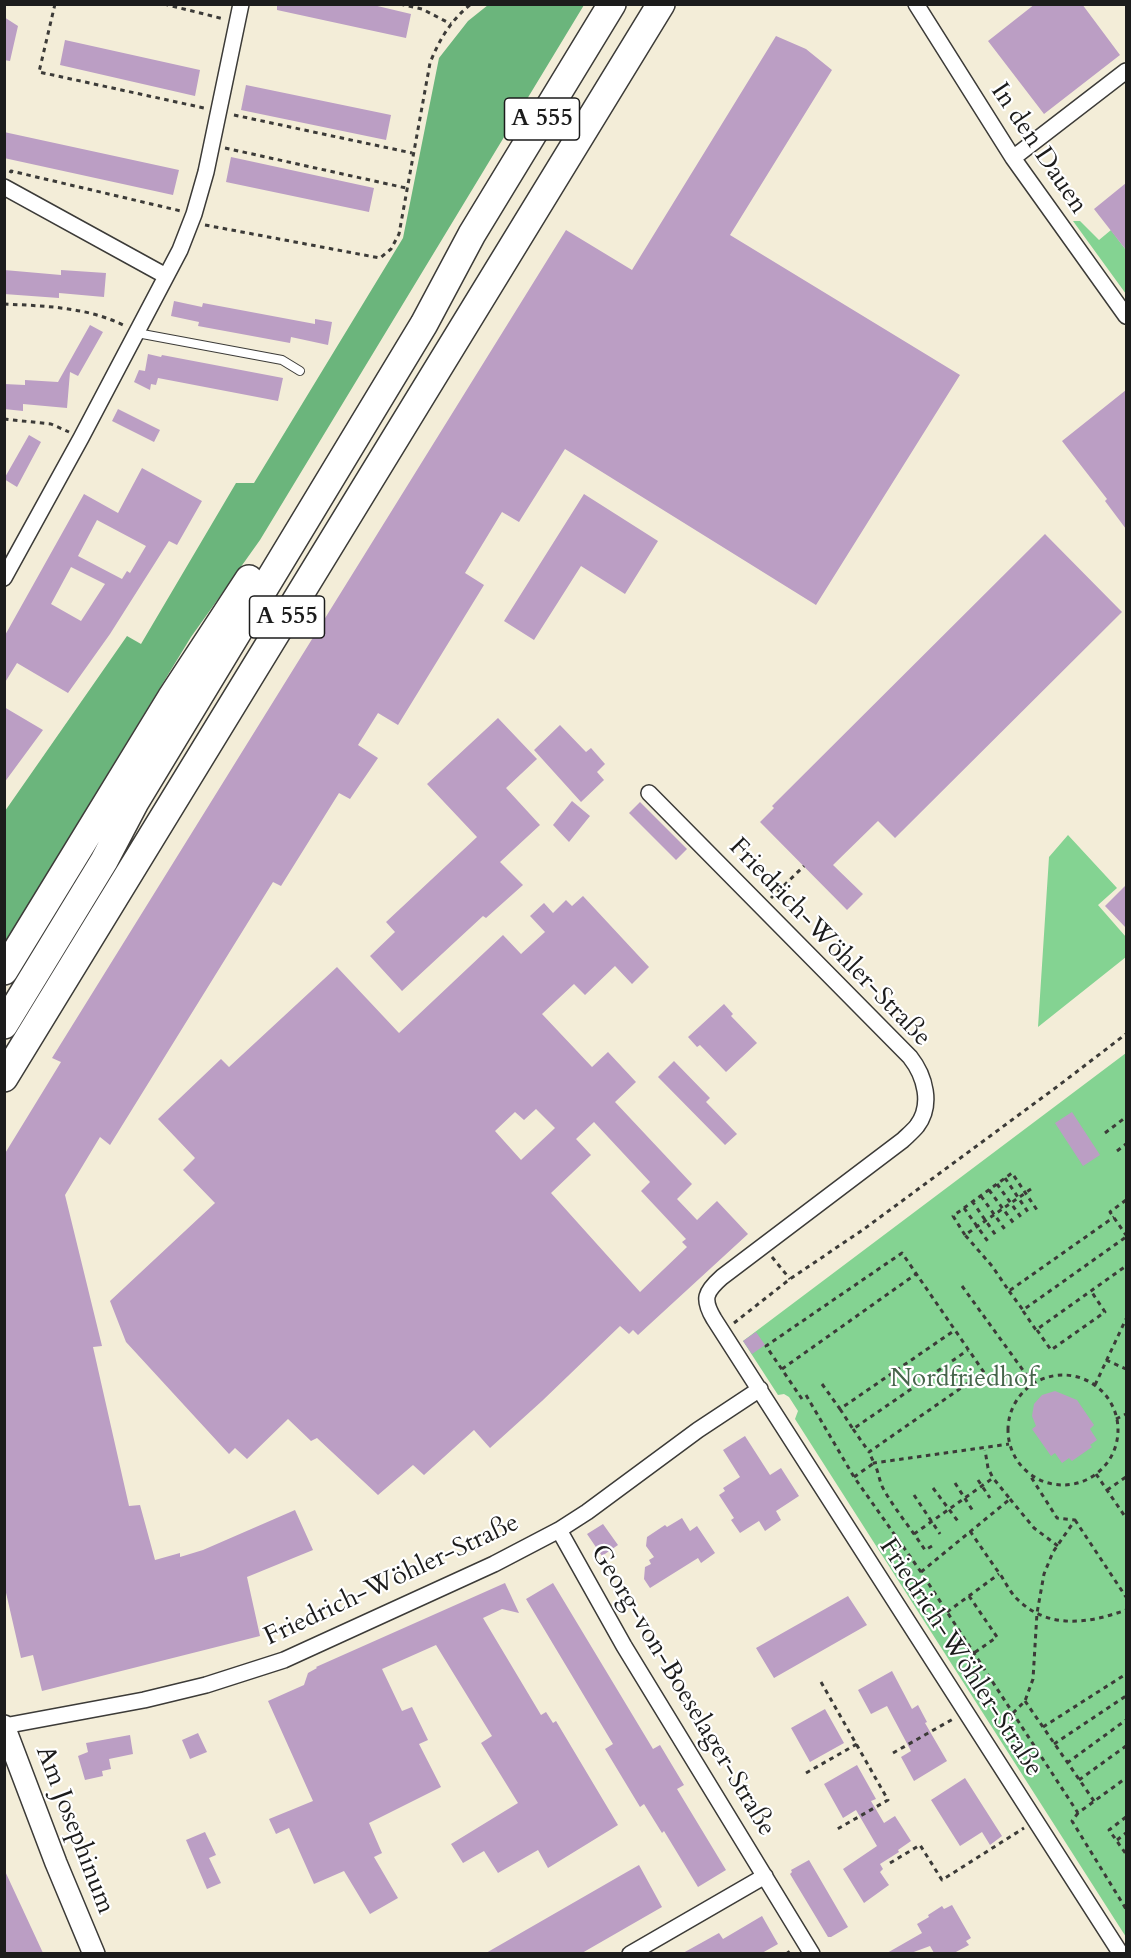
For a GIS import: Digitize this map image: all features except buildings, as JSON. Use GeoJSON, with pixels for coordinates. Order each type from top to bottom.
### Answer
{"type":"FeatureCollection","features":[{"type":"Feature","properties":{"kind":"highway","name":"A 555"},"geometry":{"type":"LineString","coordinates":[[4,1026],[104,861],[135,802],[424,324],[472,234],[612,4]]}},
{"type":"Feature","properties":{"kind":"highway","name":"A 555"},"geometry":{"type":"LineString","coordinates":[[4,1078],[661,4]]}},
{"type":"Feature","properties":{"kind":"highway"},"geometry":{"type":"LineString","coordinates":[[4,971],[171,698],[266,554],[444,262],[472,234]]}},
{"type":"Feature","properties":{"kind":"highway"},"geometry":{"type":"LineString","coordinates":[[4,1002],[116,824],[135,802]]}},
{"type":"Feature","properties":{"kind":"street"},"geometry":{"type":"LineString","coordinates":[[4,578],[180,250],[193,218],[212,145],[241,4]]}},
{"type":"Feature","properties":{"kind":"street","name":"In den Dauen"},"geometry":{"type":"LineString","coordinates":[[916,4],[1013,159],[1126,316]]}},
{"type":"Feature","properties":{"kind":"street"},"geometry":{"type":"LineString","coordinates":[[1013,159],[1126,71]]}},
{"type":"Feature","properties":{"kind":"street"},"geometry":{"type":"LineString","coordinates":[[6,182],[166,276]]}},
{"type":"Feature","properties":{"kind":"street","name":"Friedrich-Wöhler-Straße"},"geometry":{"type":"LineString","coordinates":[[649,793],[910,1057],[921,1075],[926,1093],[925,1110],[918,1126],[903,1140],[709,1288],[706,1300],[708,1309],[1120,1953]]}},
{"type":"Feature","properties":{"kind":"street","name":"Friedrich-Wöhler-Straße"},"geometry":{"type":"LineString","coordinates":[[4,1726],[144,1700],[206,1685],[284,1660],[494,1564],[559,1530],[698,1430],[760,1389]]}},
{"type":"Feature","properties":{"kind":"street","name":"Georg-von-Boeselager-Straße"},"geometry":{"type":"LineString","coordinates":[[559,1530],[635,1663],[812,1953]]}},
{"type":"Feature","properties":{"kind":"street","name":"Am Josephinum"},"geometry":{"type":"LineString","coordinates":[[4,1726],[56,1863],[94,1953]]}},
{"type":"Feature","properties":{"kind":"street","name":"Georg-von-Boeselager-Straße"},"geometry":{"type":"LineString","coordinates":[[630,1953],[765,1876]]}},
{"type":"Feature","properties":{"kind":"lane"},"geometry":{"type":"LineString","coordinates":[[137,333],[282,360],[300,371]]}},
{"type":"Feature","properties":{"kind":"path"},"geometry":{"type":"LineString","coordinates":[[55,4],[39,72],[412,154]]}},
{"type":"Feature","properties":{"kind":"path"},"geometry":{"type":"LineString","coordinates":[[164,4],[237,22]]}},
{"type":"Feature","properties":{"kind":"path"},"geometry":{"type":"LineString","coordinates":[[400,4],[422,9],[452,24]]}},
{"type":"Feature","properties":{"kind":"path"},"geometry":{"type":"LineString","coordinates":[[6,182],[11,171],[193,218],[380,258],[391,249],[399,234],[430,63],[438,43],[471,4]]}},
{"type":"Feature","properties":{"kind":"path"},"geometry":{"type":"LineString","coordinates":[[212,145],[406,188]]}},
{"type":"Feature","properties":{"kind":"path"},"geometry":{"type":"LineString","coordinates":[[4,304],[60,308],[111,319],[137,333]]}},
{"type":"Feature","properties":{"kind":"path"},"geometry":{"type":"LineString","coordinates":[[4,419],[51,424],[81,438]]}},
{"type":"Feature","properties":{"kind":"path"},"geometry":{"type":"LineString","coordinates":[[762,908],[804,866]]}},
{"type":"Feature","properties":{"kind":"path"},"geometry":{"type":"LineString","coordinates":[[723,1332],[790,1279],[873,1222],[1126,1034]]}},
{"type":"Feature","properties":{"kind":"path"},"geometry":{"type":"LineString","coordinates":[[1105,1133],[1126,1117]]}},
{"type":"Feature","properties":{"kind":"path"},"geometry":{"type":"LineString","coordinates":[[1117,1151],[1126,1144]]}},
{"type":"Feature","properties":{"kind":"path"},"geometry":{"type":"LineString","coordinates":[[1037,1210],[1012,1173],[952,1216],[992,1266],[1051,1350],[1105,1311],[1091,1291]]}},
{"type":"Feature","properties":{"kind":"path"},"geometry":{"type":"LineString","coordinates":[[1005,1178],[1030,1215]]}},
{"type":"Feature","properties":{"kind":"path"},"geometry":{"type":"LineString","coordinates":[[996,1184],[1023,1220]]}},
{"type":"Feature","properties":{"kind":"path"},"geometry":{"type":"LineString","coordinates":[[965,1235],[1030,1189]]}},
{"type":"Feature","properties":{"kind":"path"},"geometry":{"type":"LineString","coordinates":[[989,1190],[1015,1225]]}},
{"type":"Feature","properties":{"kind":"path"},"geometry":{"type":"LineString","coordinates":[[980,1196],[1006,1231]]}},
{"type":"Feature","properties":{"kind":"path"},"geometry":{"type":"LineString","coordinates":[[1023,1310],[1126,1236],[1110,1212],[1126,1200]]}},
{"type":"Feature","properties":{"kind":"path"},"geometry":{"type":"LineString","coordinates":[[972,1201],[997,1237]]}},
{"type":"Feature","properties":{"kind":"path"},"geometry":{"type":"LineString","coordinates":[[964,1208],[989,1243]]}},
{"type":"Feature","properties":{"kind":"path"},"geometry":{"type":"LineString","coordinates":[[1009,1291],[1114,1217]]}},
{"type":"Feature","properties":{"kind":"path"},"geometry":{"type":"LineString","coordinates":[[760,1248],[775,1259],[790,1279]]}},
{"type":"Feature","properties":{"kind":"path"},"geometry":{"type":"LineString","coordinates":[[802,1399],[766,1346],[902,1253],[992,1384]]}},
{"type":"Feature","properties":{"kind":"path"},"geometry":{"type":"LineString","coordinates":[[1036,1330],[1126,1266]]}},
{"type":"Feature","properties":{"kind":"path"},"geometry":{"type":"LineString","coordinates":[[782,1369],[916,1274]]}},
{"type":"Feature","properties":{"kind":"path"},"geometry":{"type":"LineString","coordinates":[[963,1286],[1033,1384]]}},
{"type":"Feature","properties":{"kind":"path"},"geometry":{"type":"LineString","coordinates":[[1095,1386],[1126,1319]]}},
{"type":"Feature","properties":{"kind":"path"},"geometry":{"type":"LineString","coordinates":[[840,1409],[955,1330]]}},
{"type":"Feature","properties":{"kind":"path"},"geometry":{"type":"LineString","coordinates":[[853,1429],[968,1350]]}},
{"type":"Feature","properties":{"kind":"path"},"geometry":{"type":"LineString","coordinates":[[1106,1360],[1126,1369]]}},
{"type":"Feature","properties":{"kind":"path"},"geometry":{"type":"LineString","coordinates":[[869,1452],[984,1372]]}},
{"type":"Feature","properties":{"kind":"path"},"geometry":{"type":"LineString","coordinates":[[1030,1475],[1046,1483],[1063,1485],[1080,1482],[1096,1474],[1105,1465],[1114,1449],[1116,1419],[1109,1400],[1095,1386],[1084,1379],[1071,1376],[1045,1378],[1022,1393],[1009,1417],[1009,1444],[1017,1461],[1030,1475],[1057,1518],[1075,1520]]}},
{"type":"Feature","properties":{"kind":"path"},"geometry":{"type":"LineString","coordinates":[[822,1384],[869,1452],[880,1474],[882,1488],[925,1550],[932,1546]]}},
{"type":"Feature","properties":{"kind":"path"},"geometry":{"type":"LineString","coordinates":[[807,1395],[854,1477],[921,1572],[1078,1813]]}},
{"type":"Feature","properties":{"kind":"path"},"geometry":{"type":"LineString","coordinates":[[1116,1419],[1126,1414]]}},
{"type":"Feature","properties":{"kind":"path"},"geometry":{"type":"LineString","coordinates":[[854,1477],[874,1463],[1009,1444]]}},
{"type":"Feature","properties":{"kind":"path"},"geometry":{"type":"LineString","coordinates":[[984,1449],[988,1468],[993,1478],[1034,1528],[1058,1546]]}},
{"type":"Feature","properties":{"kind":"path"},"geometry":{"type":"LineString","coordinates":[[1096,1474],[1126,1518]]}},
{"type":"Feature","properties":{"kind":"path"},"geometry":{"type":"LineString","coordinates":[[1107,1490],[1126,1477]]}},
{"type":"Feature","properties":{"kind":"path"},"geometry":{"type":"LineString","coordinates":[[914,1534],[993,1478]]}},
{"type":"Feature","properties":{"kind":"path"},"geometry":{"type":"LineString","coordinates":[[978,1480],[990,1498]]}},
{"type":"Feature","properties":{"kind":"path"},"geometry":{"type":"LineString","coordinates":[[955,1483],[973,1511]]}},
{"type":"Feature","properties":{"kind":"path"},"geometry":{"type":"LineString","coordinates":[[933,1488],[960,1524]]}},
{"type":"Feature","properties":{"kind":"path"},"geometry":{"type":"LineString","coordinates":[[914,1495],[940,1534]]}},
{"type":"Feature","properties":{"kind":"path"},"geometry":{"type":"LineString","coordinates":[[921,1572],[1010,1499]]}},
{"type":"Feature","properties":{"kind":"path"},"geometry":{"type":"LineString","coordinates":[[1013,1713],[1025,1701],[1033,1679],[1037,1613],[1044,1574],[1053,1552],[1075,1520]]}},
{"type":"Feature","properties":{"kind":"path"},"geometry":{"type":"LineString","coordinates":[[1075,1520],[1126,1597]]}},
{"type":"Feature","properties":{"kind":"path"},"geometry":{"type":"LineString","coordinates":[[970,1531],[1015,1597],[1037,1613],[1054,1620],[1073,1622],[1103,1618],[1126,1610]]}},
{"type":"Feature","properties":{"kind":"path"},"geometry":{"type":"LineString","coordinates":[[947,1612],[999,1574]]}},
{"type":"Feature","properties":{"kind":"path"},"geometry":{"type":"LineString","coordinates":[[969,1596],[998,1636],[974,1653]]}},
{"type":"Feature","properties":{"kind":"path"},"geometry":{"type":"LineString","coordinates":[[1043,1727],[1126,1674]]}},
{"type":"Feature","properties":{"kind":"path"},"geometry":{"type":"LineString","coordinates":[[821,1682],[888,1800],[834,1831]]}},
{"type":"Feature","properties":{"kind":"path"},"geometry":{"type":"LineString","coordinates":[[1054,1744],[1126,1696]]}},
{"type":"Feature","properties":{"kind":"path"},"geometry":{"type":"LineString","coordinates":[[1025,1701],[1094,1801]]}},
{"type":"Feature","properties":{"kind":"path"},"geometry":{"type":"LineString","coordinates":[[893,1753],[965,1713]]}},
{"type":"Feature","properties":{"kind":"path"},"geometry":{"type":"LineString","coordinates":[[1067,1763],[1126,1720]]}},
{"type":"Feature","properties":{"kind":"path"},"geometry":{"type":"LineString","coordinates":[[806,1773],[857,1744]]}},
{"type":"Feature","properties":{"kind":"path"},"geometry":{"type":"LineString","coordinates":[[1079,1780],[1126,1746]]}},
{"type":"Feature","properties":{"kind":"path"},"geometry":{"type":"LineString","coordinates":[[1126,1778],[1078,1813],[1072,1821],[1126,1909]]}},
{"type":"Feature","properties":{"kind":"path"},"geometry":{"type":"LineString","coordinates":[[1126,1817],[1109,1830],[1126,1854]]}},
{"type":"Feature","properties":{"kind":"path"},"geometry":{"type":"LineString","coordinates":[[890,1863],[920,1845],[942,1880],[1036,1821]]}},
{"type":"Feature","properties":{"kind":"path"},"geometry":{"type":"LineString","coordinates":[[1117,1840],[1126,1833]]}},
{"type":"Feature","properties":{"kind":"green space"},"geometry":{"type":"Polygon","coordinates":[[[488,5],[584,5],[260,540],[191,637],[5,946],[5,811],[127,636],[141,644],[236,483],[254,483],[403,238],[439,58],[468,21],[488,5]]]}},
{"type":"Feature","properties":{"kind":"green space"},"geometry":{"type":"Polygon","coordinates":[[[1073,221],[1080,221],[1099,240],[1111,230],[1126,250],[1126,294],[1073,221]]]}},
{"type":"Feature","properties":{"kind":"green space"},"geometry":{"type":"Polygon","coordinates":[[[1068,835],[1117,888],[1098,905],[1126,937],[1126,957],[1038,1027],[1049,857],[1068,835]]]}},
{"type":"Feature","properties":{"kind":"green space","name":"Nordfriedhof"},"geometry":{"type":"Polygon","coordinates":[[[1126,1053],[1126,1937],[795,1419],[798,1411],[789,1397],[784,1394],[778,1395],[743,1341],[1126,1053]]]}}]}
